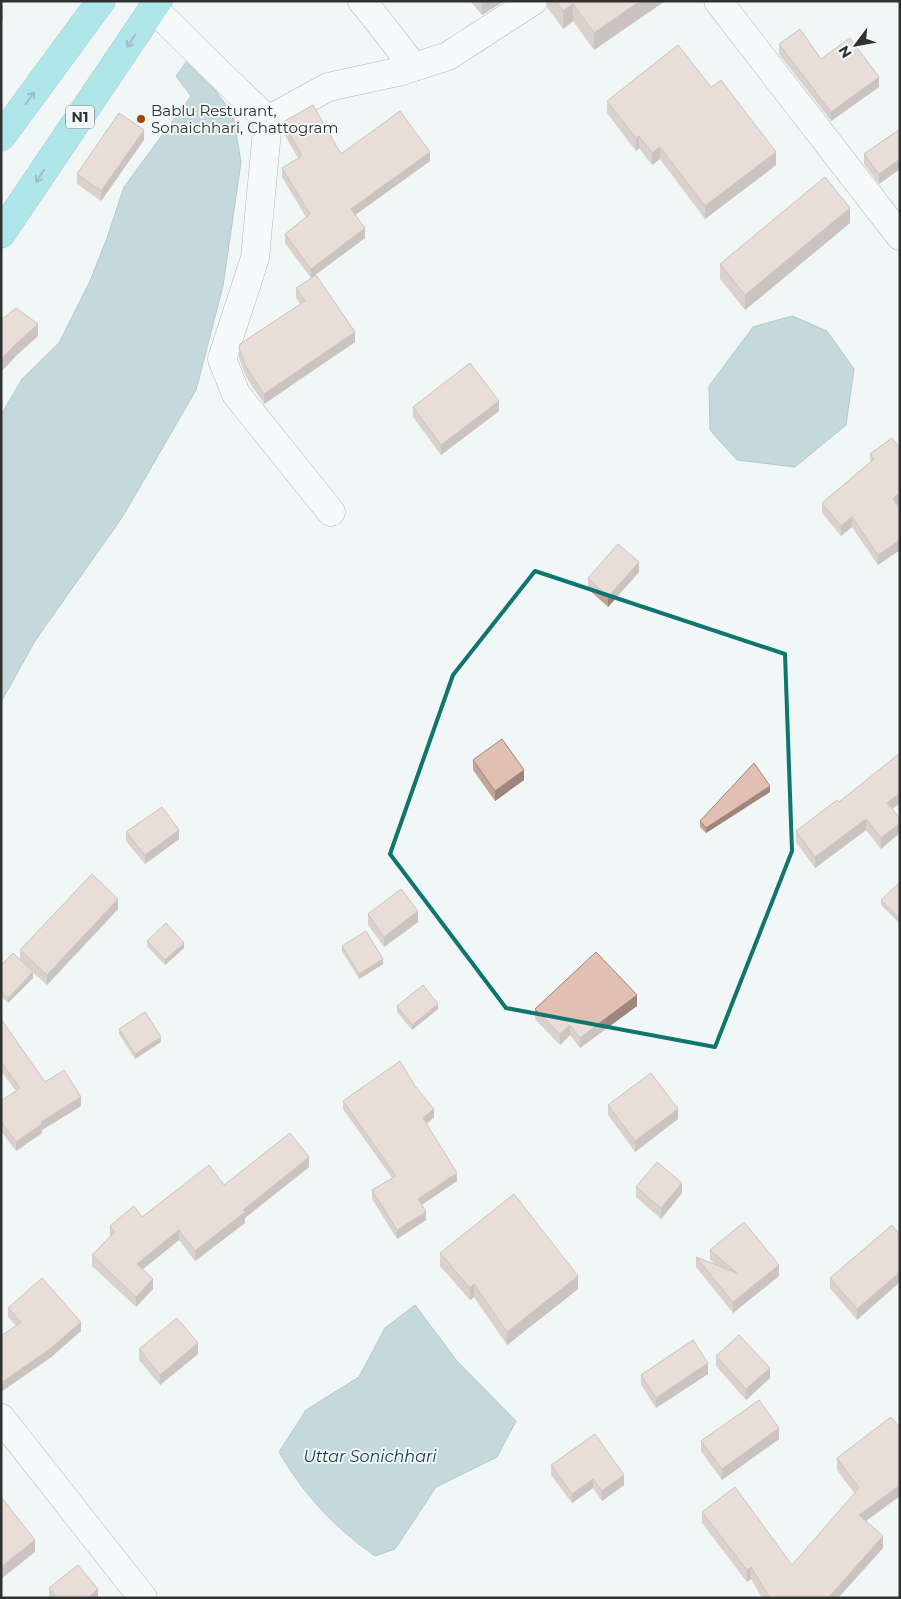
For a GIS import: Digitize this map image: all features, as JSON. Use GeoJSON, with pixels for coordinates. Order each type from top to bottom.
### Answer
{"type":"FeatureCollection","features":[{"type":"Feature","properties":{"kind":"highway"},"geometry":{"type":"LineString","coordinates":[[1,137],[101,1]]}},
{"type":"Feature","properties":{"kind":"highway","name":"N1"},"geometry":{"type":"LineString","coordinates":[[1,234],[156,4]]}},
{"type":"Feature","properties":{"kind":"street"},"geometry":{"type":"LineString","coordinates":[[362,1],[414,67]]}},
{"type":"Feature","properties":{"kind":"street"},"geometry":{"type":"LineString","coordinates":[[268,120],[328,87],[414,67],[448,56],[533,1]]}},
{"type":"Feature","properties":{"kind":"street"},"geometry":{"type":"LineString","coordinates":[[718,1],[900,236]]}},
{"type":"Feature","properties":{"kind":"street"},"geometry":{"type":"LineString","coordinates":[[156,4],[223,77],[268,120]]}},
{"type":"Feature","properties":{"kind":"street"},"geometry":{"type":"LineString","coordinates":[[268,120],[255,258],[222,359],[236,394],[331,512]]}},
{"type":"Feature","properties":{"kind":"street"},"geometry":{"type":"LineString","coordinates":[[1,1418],[143,1598]]}},
{"type":"Feature","properties":{"kind":"highlighted area"},"geometry":{"type":"Polygon","coordinates":[[[535,571],[785,654],[792,851],[715,1047],[506,1008],[390,854],[453,675],[535,571]]]}},
{"type":"Feature","properties":{"kind":"water"},"geometry":{"type":"Polygon","coordinates":[[[190,57],[233,114],[241,162],[223,286],[196,390],[123,516],[35,641],[1,702],[1,415],[22,379],[59,343],[90,281],[124,187],[191,96],[176,76],[190,57]]]}},
{"type":"Feature","properties":{"kind":"water"},"geometry":{"type":"Polygon","coordinates":[[[792,316],[827,331],[854,369],[846,425],[795,467],[737,460],[710,430],[709,386],[753,327],[792,316]]]}},
{"type":"Feature","properties":{"kind":"water","name":"Uttar Sonichhari"},"geometry":{"type":"Polygon","coordinates":[[[415,1305],[457,1361],[516,1421],[497,1457],[436,1487],[395,1549],[375,1556],[346,1534],[321,1509],[299,1482],[279,1452],[306,1410],[359,1377],[385,1328],[415,1305]]]}},
{"type":"Feature","properties":{"kind":"building"},"geometry":{"type":"Polygon","coordinates":[[[556,1],[640,1],[594,33],[573,4],[563,11],[556,1]]]}},
{"type":"Feature","properties":{"kind":"building"},"geometry":{"type":"Polygon","coordinates":[[[800,29],[821,59],[850,38],[879,77],[831,112],[779,44],[800,29]]]}},
{"type":"Feature","properties":{"kind":"building"},"geometry":{"type":"Polygon","coordinates":[[[678,45],[711,87],[721,80],[776,152],[705,206],[660,147],[652,153],[639,136],[636,138],[607,101],[678,45]]]}},
{"type":"Feature","properties":{"kind":"building"},"geometry":{"type":"Polygon","coordinates":[[[313,105],[341,154],[400,111],[430,152],[351,209],[365,228],[311,269],[285,234],[310,214],[282,168],[302,156],[283,122],[313,105]]]}},
{"type":"Feature","properties":{"kind":"building"},"geometry":{"type":"Polygon","coordinates":[[[119,113],[144,130],[101,191],[77,174],[119,113]]]}},
{"type":"Feature","properties":{"kind":"building"},"geometry":{"type":"Polygon","coordinates":[[[900,129],[900,159],[879,174],[864,154],[900,129]]]}},
{"type":"Feature","properties":{"kind":"building"},"geometry":{"type":"Polygon","coordinates":[[[825,177],[850,208],[745,295],[720,264],[825,177]]]}},
{"type":"Feature","properties":{"kind":"building"},"geometry":{"type":"Polygon","coordinates":[[[316,275],[355,332],[264,394],[246,367],[239,348],[240,344],[305,301],[296,288],[316,275]]]}},
{"type":"Feature","properties":{"kind":"building"},"geometry":{"type":"Polygon","coordinates":[[[16,308],[38,324],[1,359],[1,320],[16,308]]]}},
{"type":"Feature","properties":{"kind":"building"},"geometry":{"type":"Polygon","coordinates":[[[470,363],[499,401],[441,445],[413,407],[470,363]]]}},
{"type":"Feature","properties":{"kind":"building"},"geometry":{"type":"Polygon","coordinates":[[[892,438],[900,448],[900,492],[893,499],[900,509],[900,540],[878,555],[852,517],[841,526],[822,503],[874,459],[870,454],[892,438]]]}},
{"type":"Feature","properties":{"kind":"building"},"geometry":{"type":"Polygon","coordinates":[[[618,544],[639,562],[608,597],[588,578],[618,544]]]}},
{"type":"Feature","properties":{"kind":"building"},"geometry":{"type":"Polygon","coordinates":[[[502,739],[524,770],[495,791],[473,760],[502,739]]]}},
{"type":"Feature","properties":{"kind":"building"},"geometry":{"type":"Polygon","coordinates":[[[900,753],[900,793],[887,803],[900,818],[900,823],[881,838],[866,819],[815,857],[796,831],[837,800],[839,802],[900,753]]]}},
{"type":"Feature","properties":{"kind":"building"},"geometry":{"type":"Polygon","coordinates":[[[754,763],[770,786],[706,828],[700,821],[754,763]]]}},
{"type":"Feature","properties":{"kind":"building"},"geometry":{"type":"Polygon","coordinates":[[[162,807],[179,830],[145,855],[126,832],[162,807]]]}},
{"type":"Feature","properties":{"kind":"building"},"geometry":{"type":"Polygon","coordinates":[[[92,874],[118,899],[47,975],[20,950],[92,874]]]}},
{"type":"Feature","properties":{"kind":"building"},"geometry":{"type":"Polygon","coordinates":[[[900,882],[900,915],[898,917],[881,900],[900,882]]]}},
{"type":"Feature","properties":{"kind":"building"},"geometry":{"type":"Polygon","coordinates":[[[401,889],[418,911],[384,937],[368,914],[401,889]]]}},
{"type":"Feature","properties":{"kind":"building"},"geometry":{"type":"Polygon","coordinates":[[[166,923],[184,943],[165,960],[147,941],[166,923]]]}},
{"type":"Feature","properties":{"kind":"building"},"geometry":{"type":"Polygon","coordinates":[[[366,931],[383,959],[359,974],[342,946],[366,931]]]}},
{"type":"Feature","properties":{"kind":"building"},"geometry":{"type":"Polygon","coordinates":[[[596,952],[637,995],[580,1038],[570,1025],[560,1034],[535,1009],[596,952]]]}},
{"type":"Feature","properties":{"kind":"building"},"geometry":{"type":"Polygon","coordinates":[[[13,953],[33,972],[8,998],[1,991],[1,965],[13,953]]]}},
{"type":"Feature","properties":{"kind":"building"},"geometry":{"type":"Polygon","coordinates":[[[423,985],[438,1004],[412,1025],[397,1006],[423,985]]]}},
{"type":"Feature","properties":{"kind":"building"},"geometry":{"type":"Polygon","coordinates":[[[145,1012],[161,1037],[135,1054],[119,1029],[145,1012]]]}},
{"type":"Feature","properties":{"kind":"building"},"geometry":{"type":"Polygon","coordinates":[[[1,1019],[45,1082],[64,1070],[81,1097],[41,1122],[42,1124],[16,1142],[1,1122],[1,1101],[20,1088],[1,1062],[1,1019]]]}},
{"type":"Feature","properties":{"kind":"building"},"geometry":{"type":"Polygon","coordinates":[[[400,1061],[415,1086],[434,1109],[423,1118],[457,1173],[418,1199],[426,1212],[397,1230],[372,1190],[396,1176],[343,1101],[400,1061]]]}},
{"type":"Feature","properties":{"kind":"building"},"geometry":{"type":"Polygon","coordinates":[[[651,1073],[678,1109],[635,1141],[608,1105],[651,1073]]]}},
{"type":"Feature","properties":{"kind":"building"},"geometry":{"type":"Polygon","coordinates":[[[290,1133],[309,1157],[243,1210],[245,1212],[195,1251],[179,1230],[137,1264],[153,1279],[136,1297],[92,1255],[115,1232],[110,1226],[134,1206],[142,1217],[209,1165],[224,1185],[290,1133]]]}},
{"type":"Feature","properties":{"kind":"building"},"geometry":{"type":"Polygon","coordinates":[[[657,1162],[682,1183],[661,1208],[636,1187],[657,1162]]]}},
{"type":"Feature","properties":{"kind":"building"},"geometry":{"type":"Polygon","coordinates":[[[514,1194],[578,1276],[507,1332],[474,1284],[470,1288],[440,1253],[514,1194]]]}},
{"type":"Feature","properties":{"kind":"building"},"geometry":{"type":"Polygon","coordinates":[[[744,1222],[779,1265],[733,1302],[696,1257],[737,1273],[710,1250],[744,1222]]]}},
{"type":"Feature","properties":{"kind":"building"},"geometry":{"type":"Polygon","coordinates":[[[892,1225],[900,1235],[900,1272],[857,1309],[830,1278],[892,1225]]]}},
{"type":"Feature","properties":{"kind":"building"},"geometry":{"type":"Polygon","coordinates":[[[42,1278],[81,1322],[50,1349],[1,1383],[1,1336],[21,1322],[8,1308],[42,1278]]]}},
{"type":"Feature","properties":{"kind":"building"},"geometry":{"type":"Polygon","coordinates":[[[177,1318],[198,1343],[160,1375],[139,1349],[177,1318]]]}},
{"type":"Feature","properties":{"kind":"building"},"geometry":{"type":"Polygon","coordinates":[[[739,1335],[770,1368],[746,1389],[716,1356],[739,1335]]]}},
{"type":"Feature","properties":{"kind":"building"},"geometry":{"type":"Polygon","coordinates":[[[693,1340],[708,1363],[656,1398],[641,1375],[693,1340]]]}},
{"type":"Feature","properties":{"kind":"building"},"geometry":{"type":"Polygon","coordinates":[[[759,1400],[779,1428],[722,1469],[701,1441],[759,1400]]]}},
{"type":"Feature","properties":{"kind":"building"},"geometry":{"type":"Polygon","coordinates":[[[891,1417],[900,1428],[900,1485],[859,1515],[883,1536],[828,1598],[770,1598],[751,1567],[747,1570],[702,1512],[735,1487],[792,1565],[859,1488],[837,1458],[891,1417]]]}},
{"type":"Feature","properties":{"kind":"building"},"geometry":{"type":"Polygon","coordinates":[[[595,1434],[624,1475],[602,1491],[593,1479],[572,1494],[551,1465],[595,1434]]]}},
{"type":"Feature","properties":{"kind":"building"},"geometry":{"type":"Polygon","coordinates":[[[1,1497],[35,1540],[1,1567],[1,1497]]]}},
{"type":"Feature","properties":{"kind":"building"},"geometry":{"type":"Polygon","coordinates":[[[78,1565],[98,1589],[88,1598],[57,1598],[49,1588],[78,1565]]]}},
{"type":"Feature","properties":{"kind":"place","name":"Bablu Resturant, Sonaichhari, Chattogram"},"geometry":{"type":"Point","coordinates":[141,119]}}]}
